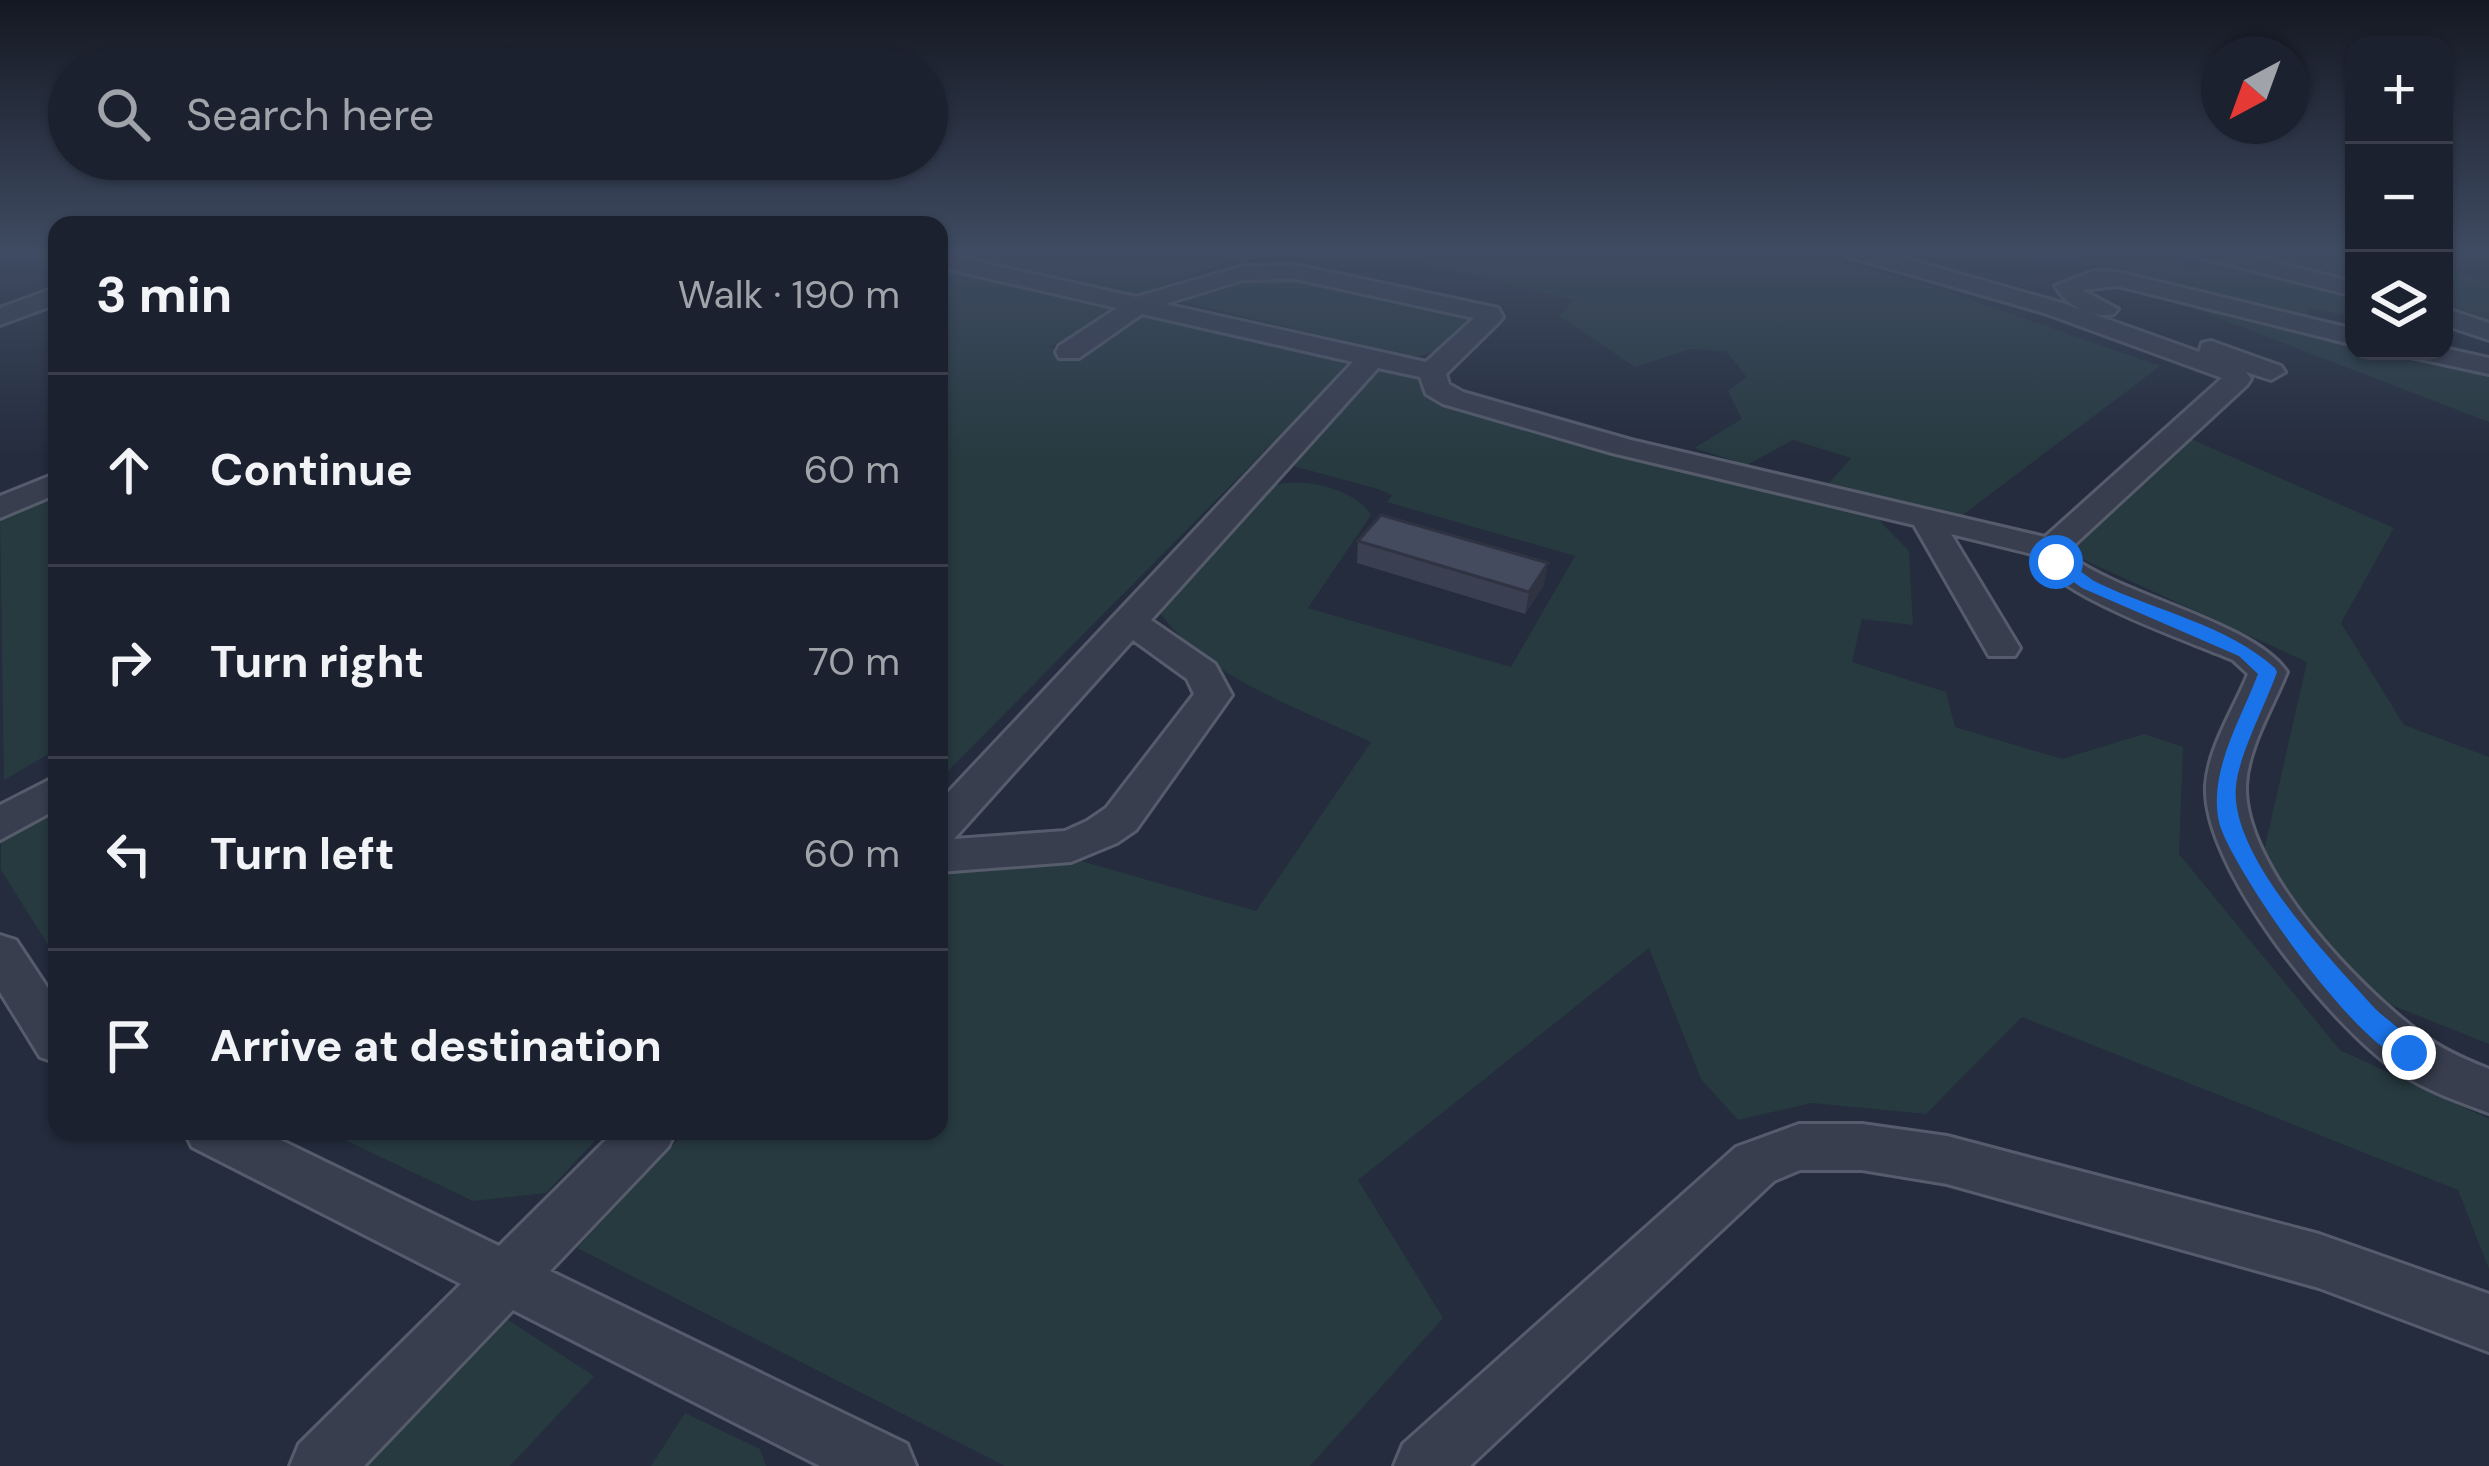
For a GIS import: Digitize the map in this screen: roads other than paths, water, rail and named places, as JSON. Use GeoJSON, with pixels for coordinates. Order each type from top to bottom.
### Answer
{"type":"FeatureCollection","features":[{"type":"Feature","properties":{"kind":"street"},"geometry":{"type":"LineString","coordinates":[[1069,352],[1117,319]]}},
{"type":"Feature","properties":{"kind":"street"},"geometry":{"type":"LineString","coordinates":[[1202,319],[1432,372]]}},
{"type":"Feature","properties":{"kind":"street"},"geometry":{"type":"LineString","coordinates":[[1432,372],[1487,319]]}},
{"type":"Feature","properties":{"kind":"street"},"geometry":{"type":"LineString","coordinates":[[2054,549],[2237,379],[2233,373],[2083,319]]}},
{"type":"Feature","properties":{"kind":"street"},"geometry":{"type":"LineString","coordinates":[[2134,319],[2271,372]]}},
{"type":"Feature","properties":{"kind":"street"},"geometry":{"type":"LineString","coordinates":[[2280,319],[2345,336]]}},
{"type":"Feature","properties":{"kind":"street"},"geometry":{"type":"LineString","coordinates":[[2454,319],[2489,332]]}},
{"type":"Feature","properties":{"kind":"street"},"geometry":{"type":"LineString","coordinates":[[948,820],[1372,358]]}},
{"type":"Feature","properties":{"kind":"street"},"geometry":{"type":"LineString","coordinates":[[2453,358],[2489,366]]}},
{"type":"Feature","properties":{"kind":"street"},"geometry":{"type":"LineString","coordinates":[[1432,372],[1436,388],[1453,398],[1623,447],[2054,549]]}},
{"type":"Feature","properties":{"kind":"street"},"geometry":{"type":"LineString","coordinates":[[0,508],[48,486]]}},
{"type":"Feature","properties":{"kind":"street"},"geometry":{"type":"LineString","coordinates":[[1927,519],[2002,648]]}},
{"type":"Feature","properties":{"kind":"street"},"geometry":{"type":"LineString","coordinates":[[2054,549],[2056,562],[2088,585],[2246,652],[2261,663],[2268,672],[2226,785],[2230,826],[2280,917],[2372,1024],[2409,1053],[2489,1091]]}},
{"type":"Feature","properties":{"kind":"street"},"geometry":{"type":"LineString","coordinates":[[948,855],[1070,846],[1121,819],[1213,695],[1202,672],[1131,622]]}},
{"type":"Feature","properties":{"kind":"street"},"geometry":{"type":"LineString","coordinates":[[0,825],[48,796]]}},
{"type":"Feature","properties":{"kind":"street"},"geometry":{"type":"LineString","coordinates":[[0,953],[48,1029]]}},
{"type":"Feature","properties":{"kind":"street"},"geometry":{"type":"LineString","coordinates":[[228,1140],[874,1464]]}},
{"type":"Feature","properties":{"kind":"street"},"geometry":{"type":"LineString","coordinates":[[321,1466],[641,1140]]}},
{"type":"Feature","properties":{"kind":"street"},"geometry":{"type":"LineString","coordinates":[[1425,1466],[1755,1164],[1799,1148],[1862,1147],[1947,1160],[2319,1261],[2489,1323]]}}]}
